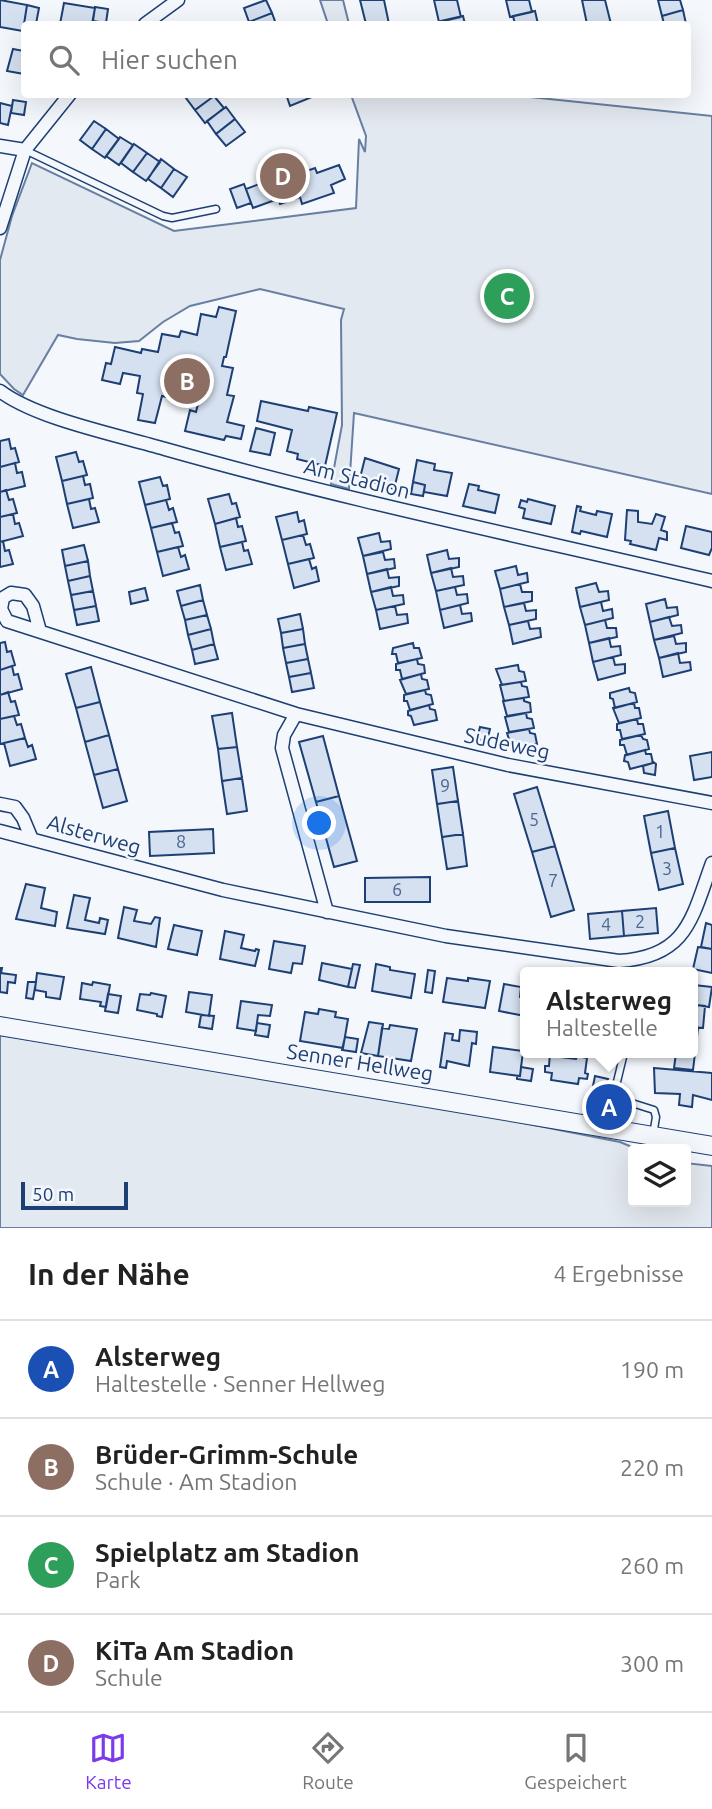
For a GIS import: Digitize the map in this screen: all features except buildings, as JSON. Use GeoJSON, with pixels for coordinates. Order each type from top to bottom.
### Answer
{"type":"FeatureCollection","features":[{"type":"Feature","properties":{"kind":"street"},"geometry":{"type":"LineString","coordinates":[[149,21],[178,0]]}},
{"type":"Feature","properties":{"kind":"street"},"geometry":{"type":"LineString","coordinates":[[0,228],[25,150],[66,98]]}},
{"type":"Feature","properties":{"kind":"street"},"geometry":{"type":"LineString","coordinates":[[0,145],[25,150]]}},
{"type":"Feature","properties":{"kind":"street","name":"Am Stadion"},"geometry":{"type":"LineString","coordinates":[[0,391],[15,402],[60,418],[206,460],[424,515],[712,581]]}},
{"type":"Feature","properties":{"kind":"street","name":"Sudeweg"},"geometry":{"type":"LineString","coordinates":[[40,631],[296,714],[508,765],[712,803]]}},
{"type":"Feature","properties":{"kind":"street"},"geometry":{"type":"LineString","coordinates":[[296,714],[284,735],[282,748],[327,912]]}},
{"type":"Feature","properties":{"kind":"street","name":"Alsterweg"},"geometry":{"type":"LineString","coordinates":[[0,804],[15,807],[31,837]]}},
{"type":"Feature","properties":{"kind":"street","name":"Alsterweg"},"geometry":{"type":"LineString","coordinates":[[0,831],[31,837],[223,890],[327,912],[459,938],[619,961],[656,955],[685,932],[712,863]]}},
{"type":"Feature","properties":{"kind":"street","name":"Senner Hellweg"},"geometry":{"type":"LineString","coordinates":[[0,1027],[712,1146]]}},
{"type":"Feature","properties":{"kind":"lane"},"geometry":{"type":"LineString","coordinates":[[25,150],[172,218],[216,209]]}},
{"type":"Feature","properties":{"kind":"lane"},"geometry":{"type":"LineString","coordinates":[[623,1058],[614,1094],[616,1098],[654,1110],[652,1137]]}},
{"type":"Feature","properties":{"kind":"shaded area"},"geometry":{"type":"Polygon","coordinates":[[[320,0],[343,0],[348,21],[327,21],[320,0]]]}},
{"type":"Feature","properties":{"kind":"shaded area"},"geometry":{"type":"Polygon","coordinates":[[[352,98],[540,98],[712,116],[712,494],[354,413],[349,489],[331,484],[342,425],[341,320],[344,309],[260,289],[190,306],[139,341],[115,343],[58,335],[23,395],[0,374],[0,260],[12,216],[32,163],[174,231],[356,208],[359,139],[365,152],[366,136],[352,98]]]}},
{"type":"Feature","properties":{"kind":"shaded area"},"geometry":{"type":"Polygon","coordinates":[[[0,1035],[478,1114],[620,1142],[628,1145],[628,1207],[691,1207],[691,1164],[712,1166],[712,1228],[0,1228],[0,1035]]]}},
{"type":"Feature","properties":{"kind":"place","name":"KiTa Am Stadion"},"geometry":{"type":"Point","coordinates":[283,176]}},
{"type":"Feature","properties":{"kind":"place","name":"Spielplatz am Stadion"},"geometry":{"type":"Point","coordinates":[507,296]}},
{"type":"Feature","properties":{"kind":"place","name":"Brüder-Grimm-Schule"},"geometry":{"type":"Point","coordinates":[187,381]}},
{"type":"Feature","properties":{"kind":"place","name":"Alsterweg"},"geometry":{"type":"Point","coordinates":[609,1107]}}]}
